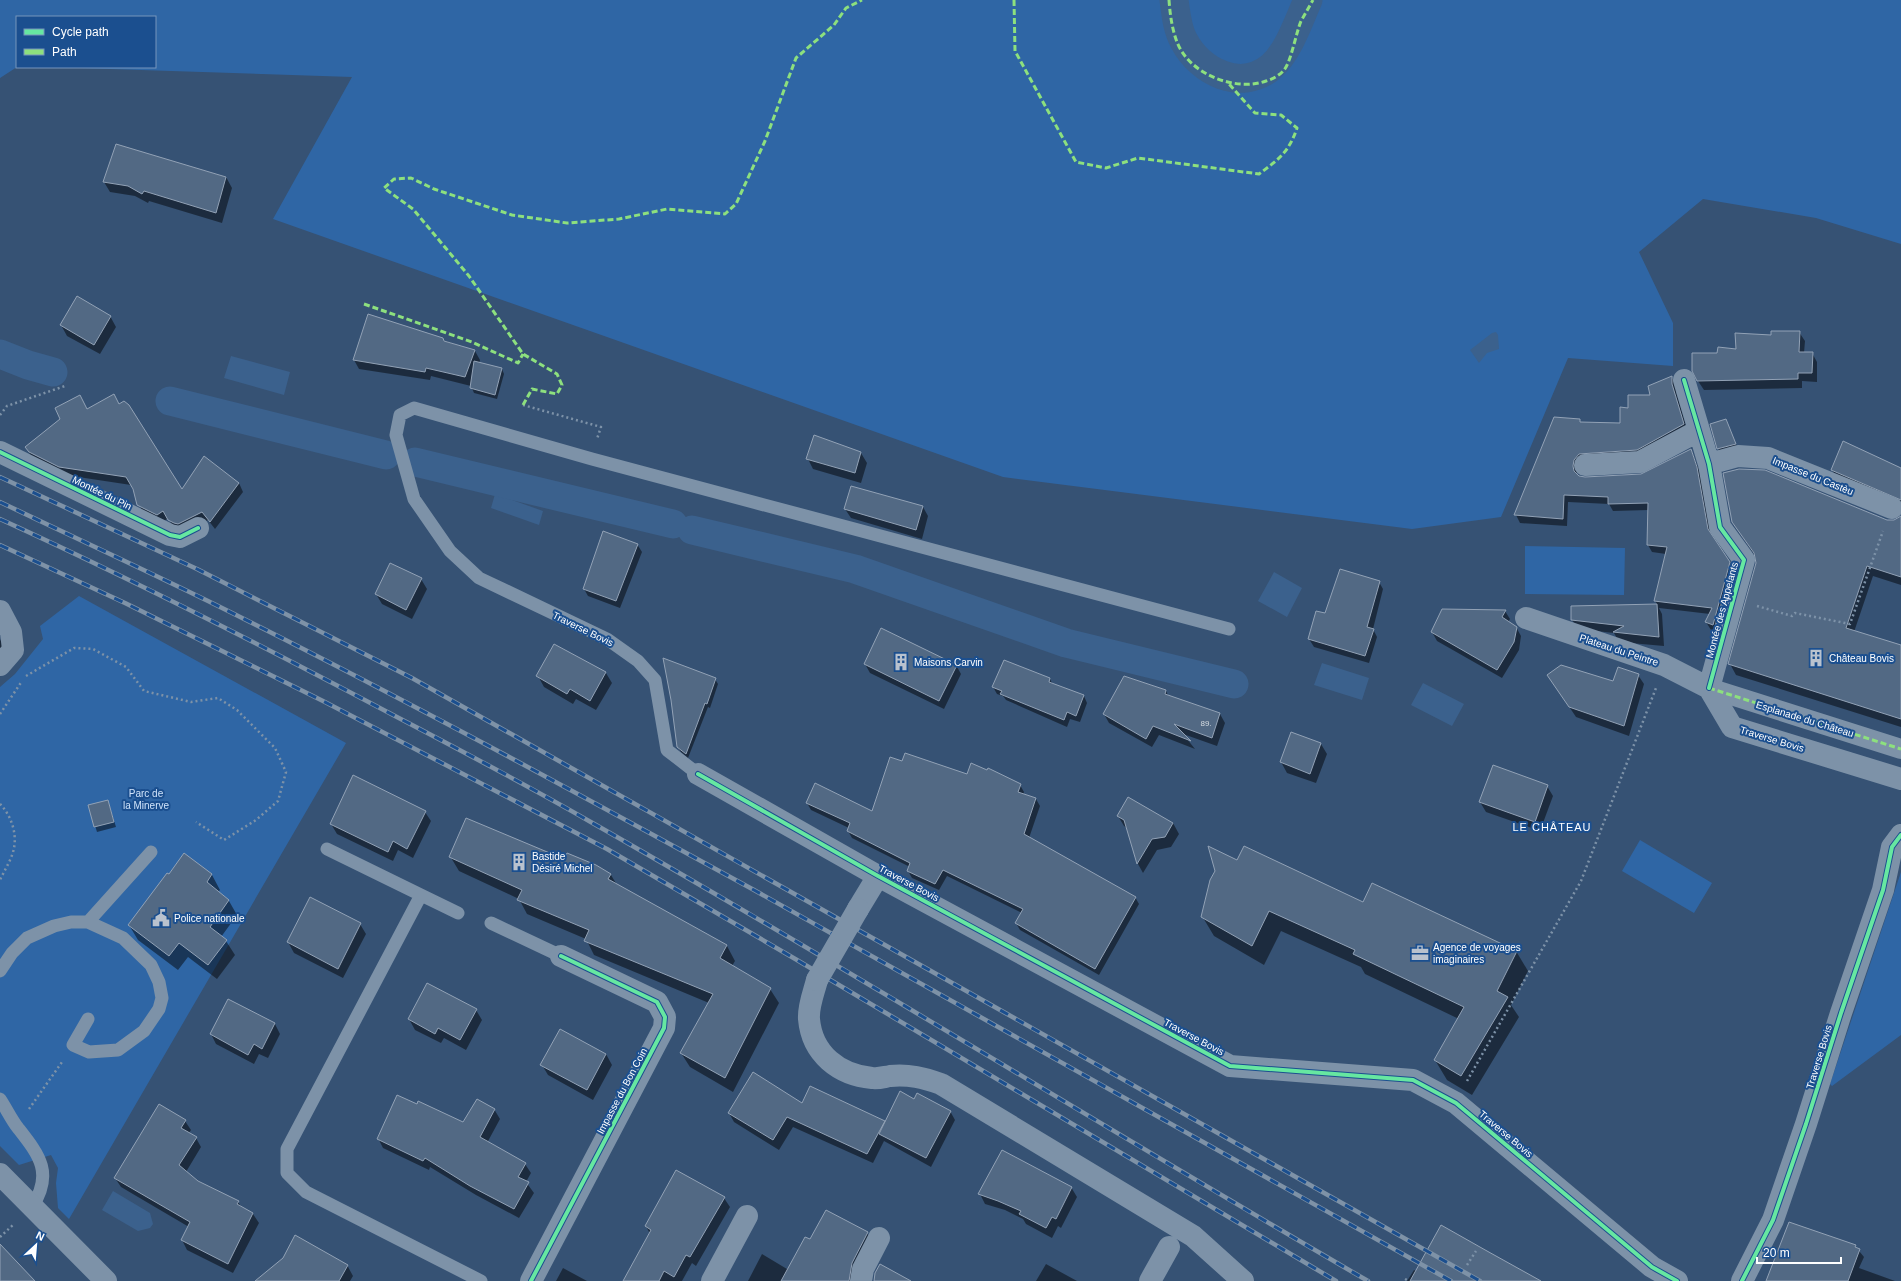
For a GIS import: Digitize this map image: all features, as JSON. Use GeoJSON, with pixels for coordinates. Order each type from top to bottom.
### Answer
{"type":"FeatureCollection","features":[{"type":"Feature","properties":{"kind":"street","name":"Montée des Appelants"},"geometry":{"type":"LineString","coordinates":[[1684,380],[1708,464],[1720,527],[1744,560],[1709,688]]}},
{"type":"Feature","properties":{"kind":"street"},"geometry":{"type":"LineString","coordinates":[[1585,465],[1640,462],[1698,431]]}},
{"type":"Feature","properties":{"kind":"street","name":"Montée du Pin"},"geometry":{"type":"LineString","coordinates":[[0,452],[170,535],[180,537],[198,528]]}},
{"type":"Feature","properties":{"kind":"street","name":"Impasse du Castèu"},"geometry":{"type":"LineString","coordinates":[[1708,464],[1738,456],[1768,458],[1892,508]]}},
{"type":"Feature","properties":{"kind":"street"},"geometry":{"type":"LineString","coordinates":[[0,612],[11,632],[13,650],[0,665]]}},
{"type":"Feature","properties":{"kind":"street","name":"Plateau du Peintre"},"geometry":{"type":"LineString","coordinates":[[1526,618],[1664,665],[1709,688]]}},
{"type":"Feature","properties":{"kind":"street","name":"Traverse Bovis"},"geometry":{"type":"LineString","coordinates":[[1709,688],[1732,727],[1901,779]]}},
{"type":"Feature","properties":{"kind":"street","name":"Esplanade du Château"},"geometry":{"type":"LineString","coordinates":[[1709,688],[1901,749]]}},
{"type":"Feature","properties":{"kind":"street","name":"Traverse Bovis"},"geometry":{"type":"LineString","coordinates":[[698,774],[878,876],[1230,1066],[1413,1080],[1456,1103],[1652,1267],[1677,1281]]}},
{"type":"Feature","properties":{"kind":"street","name":"Traverse Bovis"},"geometry":{"type":"LineString","coordinates":[[1742,1281],[1772,1220],[1801,1139],[1841,1013],[1883,890],[1897,841]]}},
{"type":"Feature","properties":{"kind":"street","name":"Traverse Bovis"},"geometry":{"type":"LineString","coordinates":[[878,876],[817,980],[809,1018],[812,1031],[824,1058],[836,1068],[867,1078],[907,1075],[924,1078],[941,1084],[1193,1236],[1243,1281]]}},
{"type":"Feature","properties":{"kind":"street","name":"Impasse du Bon Coin"},"geometry":{"type":"LineString","coordinates":[[531,1281],[664,1028],[665,1017],[657,1002],[561,956]]}},
{"type":"Feature","properties":{"kind":"street"},"geometry":{"type":"LineString","coordinates":[[0,1174],[106,1281]]}},
{"type":"Feature","properties":{"kind":"street"},"geometry":{"type":"LineString","coordinates":[[712,1281],[747,1216]]}},
{"type":"Feature","properties":{"kind":"street"},"geometry":{"type":"LineString","coordinates":[[861,1281],[863,1269],[879,1238]]}},
{"type":"Feature","properties":{"kind":"street"},"geometry":{"type":"LineString","coordinates":[[1150,1281],[1169,1247]]}},
{"type":"Feature","properties":{"kind":"lane","name":"Traverse Bovis"},"geometry":{"type":"LineString","coordinates":[[592,459],[414,408],[400,415],[396,435],[414,499],[450,551],[479,578],[607,639],[638,661],[655,680],[667,750],[698,774]]}},
{"type":"Feature","properties":{"kind":"lane"},"geometry":{"type":"LineString","coordinates":[[592,459],[1229,629]]}},
{"type":"Feature","properties":{"kind":"lane"},"geometry":{"type":"LineString","coordinates":[[327,849],[458,913]]}},
{"type":"Feature","properties":{"kind":"lane"},"geometry":{"type":"LineString","coordinates":[[88,922],[151,852]]}},
{"type":"Feature","properties":{"kind":"lane"},"geometry":{"type":"LineString","coordinates":[[421,895],[287,1149],[287,1173],[306,1192],[481,1281]]}},
{"type":"Feature","properties":{"kind":"lane"},"geometry":{"type":"LineString","coordinates":[[0,971],[12,953],[27,938],[36,932],[71,922],[88,922],[123,938],[151,964],[159,982],[162,998],[159,1009],[144,1031],[118,1050],[89,1052],[73,1045],[88,1019]]}},
{"type":"Feature","properties":{"kind":"lane"},"geometry":{"type":"LineString","coordinates":[[491,923],[561,956]]}},
{"type":"Feature","properties":{"kind":"lane"},"geometry":{"type":"LineString","coordinates":[[0,1099],[41,1159],[43,1179],[40,1194],[32,1206]]}},
{"type":"Feature","properties":{"kind":"path"},"geometry":{"type":"LineString","coordinates":[[0,415],[7,406],[65,386]]}},
{"type":"Feature","properties":{"kind":"path"},"geometry":{"type":"LineString","coordinates":[[523,405],[600,427],[592,459]]}},
{"type":"Feature","properties":{"kind":"path"},"geometry":{"type":"LineString","coordinates":[[1734,599],[1792,616],[1795,613],[1850,624],[1892,508]]}},
{"type":"Feature","properties":{"kind":"path"},"geometry":{"type":"LineString","coordinates":[[0,714],[26,676],[74,648],[93,649],[126,667],[144,691],[191,702],[218,698],[237,710],[275,748],[286,772],[278,801],[256,820],[224,840],[196,822]]}},
{"type":"Feature","properties":{"kind":"path"},"geometry":{"type":"LineString","coordinates":[[1456,1103],[1468,1079],[1581,881],[1649,708]]}},
{"type":"Feature","properties":{"kind":"path"},"geometry":{"type":"LineString","coordinates":[[0,804],[6,810],[14,835],[14,849],[0,880]]}},
{"type":"Feature","properties":{"kind":"path"},"geometry":{"type":"LineString","coordinates":[[30,1109],[65,1057]]}},
{"type":"Feature","properties":{"kind":"path"},"geometry":{"type":"LineString","coordinates":[[1467,1265],[1476,1251]]}},
{"type":"Feature","properties":{"kind":"path"},"geometry":{"type":"LineString","coordinates":[[1405,1279],[1409,1281]]}},
{"type":"Feature","properties":{"kind":"green space"},"geometry":{"type":"Polygon","coordinates":[[[0,0],[1901,0],[1901,244],[1816,218],[1703,199],[1639,252],[1673,323],[1673,366],[1568,358],[1501,517],[1412,529],[1003,477],[273,219],[352,77],[79,68],[156,68],[156,16],[16,16],[16,68],[0,78],[0,0]]]}},
{"type":"Feature","properties":{"kind":"green space"},"geometry":{"type":"Polygon","coordinates":[[[1525,546],[1625,548],[1624,595],[1525,594],[1525,546]]]}},
{"type":"Feature","properties":{"kind":"green space","name":"Parc de la Minerve"},"geometry":{"type":"Polygon","coordinates":[[[79,596],[346,743],[69,1219],[58,1208],[56,1183],[58,1168],[51,1155],[19,1165],[0,1146],[0,687],[15,674],[43,639],[40,626],[79,596]]]}},
{"type":"Feature","properties":{"kind":"green space"},"geometry":{"type":"Polygon","coordinates":[[[1640,840],[1712,883],[1694,913],[1622,871],[1640,840]]]}},
{"type":"Feature","properties":{"kind":"green space"},"geometry":{"type":"Polygon","coordinates":[[[1901,872],[1901,1035],[1832,1086],[1830,1084],[1901,872]]]}},
{"type":"Feature","properties":{"kind":"shaded area"},"geometry":{"type":"Polygon","coordinates":[[[1496,332],[1498,335],[1499,349],[1487,353],[1479,363],[1470,350],[1492,333],[1496,332]]]}},
{"type":"Feature","properties":{"kind":"shaded area"},"geometry":{"type":"Polygon","coordinates":[[[231,356],[290,372],[284,395],[224,378],[231,356]]]}},
{"type":"Feature","properties":{"kind":"shaded area"},"geometry":{"type":"Polygon","coordinates":[[[495,494],[543,511],[539,525],[491,508],[495,494]]]}},
{"type":"Feature","properties":{"kind":"shaded area"},"geometry":{"type":"Polygon","coordinates":[[[1274,572],[1302,588],[1287,617],[1258,601],[1274,572]]]}},
{"type":"Feature","properties":{"kind":"shaded area"},"geometry":{"type":"Polygon","coordinates":[[[1322,663],[1369,678],[1362,700],[1314,685],[1322,663]]]}},
{"type":"Feature","properties":{"kind":"shaded area"},"geometry":{"type":"Polygon","coordinates":[[[1423,683],[1464,704],[1452,726],[1411,705],[1423,683]]]}},
{"type":"Feature","properties":{"kind":"shaded area"},"geometry":{"type":"Polygon","coordinates":[[[113,1191],[150,1213],[153,1224],[150,1228],[138,1231],[102,1210],[113,1191]]]}},
{"type":"Feature","properties":{"kind":"building"},"geometry":{"type":"Polygon","coordinates":[[[116,144],[226,177],[216,213],[144,191],[142,194],[128,186],[103,182],[116,144]]]}},
{"type":"Feature","properties":{"kind":"building"},"geometry":{"type":"Polygon","coordinates":[[[77,296],[111,316],[94,345],[60,325],[77,296]]]}},
{"type":"Feature","properties":{"kind":"building"},"geometry":{"type":"Polygon","coordinates":[[[368,314],[443,338],[444,341],[475,350],[465,377],[426,368],[425,372],[353,360],[368,314]]]}},
{"type":"Feature","properties":{"kind":"building"},"geometry":{"type":"Polygon","coordinates":[[[1771,331],[1800,331],[1799,352],[1813,352],[1812,373],[1798,373],[1798,379],[1697,381],[1692,371],[1692,353],[1717,353],[1718,347],[1736,349],[1735,333],[1771,335],[1771,331]]]}},
{"type":"Feature","properties":{"kind":"building"},"geometry":{"type":"Polygon","coordinates":[[[474,361],[502,368],[495,395],[470,388],[474,361]]]}},
{"type":"Feature","properties":{"kind":"building"},"geometry":{"type":"Polygon","coordinates":[[[1672,376],[1672,384],[1684,424],[1637,450],[1579,454],[1574,460],[1573,466],[1574,471],[1579,476],[1585,477],[1641,474],[1691,449],[1697,467],[1708,529],[1730,562],[1713,625],[1705,622],[1712,608],[1654,601],[1667,547],[1647,545],[1648,503],[1608,504],[1608,497],[1564,495],[1563,519],[1514,515],[1554,417],[1580,419],[1580,422],[1620,423],[1620,407],[1628,408],[1628,395],[1650,395],[1648,386],[1672,376]]]}},
{"type":"Feature","properties":{"kind":"building"},"geometry":{"type":"Polygon","coordinates":[[[114,394],[119,404],[124,401],[129,405],[182,489],[204,456],[239,483],[210,522],[202,512],[178,524],[174,523],[168,520],[163,511],[157,515],[137,505],[133,489],[126,477],[59,467],[29,452],[25,447],[60,419],[55,408],[80,395],[87,409],[114,394]]]}},
{"type":"Feature","properties":{"kind":"building"},"geometry":{"type":"Polygon","coordinates":[[[1726,419],[1736,444],[1717,449],[1710,424],[1726,419]]]}},
{"type":"Feature","properties":{"kind":"building"},"geometry":{"type":"Polygon","coordinates":[[[814,435],[861,452],[855,473],[806,459],[814,435]]]}},
{"type":"Feature","properties":{"kind":"building"},"geometry":{"type":"Polygon","coordinates":[[[1843,441],[1901,468],[1901,500],[1831,470],[1843,441]]]}},
{"type":"Feature","properties":{"kind":"building"},"geometry":{"type":"Polygon","coordinates":[[[1739,469],[1765,470],[1887,520],[1894,520],[1901,516],[1901,577],[1867,566],[1846,628],[1901,645],[1901,719],[1728,664],[1756,563],[1754,553],[1732,522],[1723,473],[1739,469]]]}},
{"type":"Feature","properties":{"kind":"building"},"geometry":{"type":"Polygon","coordinates":[[[851,486],[923,506],[916,530],[844,509],[851,486]]]}},
{"type":"Feature","properties":{"kind":"building"},"geometry":{"type":"Polygon","coordinates":[[[603,531],[638,544],[616,601],[583,589],[603,531]]]}},
{"type":"Feature","properties":{"kind":"building"},"geometry":{"type":"Polygon","coordinates":[[[390,563],[422,578],[406,610],[375,594],[390,563]]]}},
{"type":"Feature","properties":{"kind":"building"},"geometry":{"type":"Polygon","coordinates":[[[1340,569],[1380,581],[1367,627],[1374,629],[1365,656],[1308,639],[1316,611],[1325,613],[1340,569]]]}},
{"type":"Feature","properties":{"kind":"building"},"geometry":{"type":"Polygon","coordinates":[[[1657,604],[1659,637],[1613,632],[1624,626],[1571,620],[1571,606],[1657,604]]]}},
{"type":"Feature","properties":{"kind":"building"},"geometry":{"type":"Polygon","coordinates":[[[1442,609],[1506,610],[1502,617],[1517,627],[1514,642],[1497,670],[1431,632],[1442,609]]]}},
{"type":"Feature","properties":{"kind":"building","name":"Maisons Carvin"},"geometry":{"type":"Polygon","coordinates":[[[881,628],[957,665],[939,701],[864,664],[881,628]]]}},
{"type":"Feature","properties":{"kind":"building"},"geometry":{"type":"Polygon","coordinates":[[[554,644],[606,672],[590,701],[570,689],[567,694],[536,676],[554,644]]]}},
{"type":"Feature","properties":{"kind":"building"},"geometry":{"type":"Polygon","coordinates":[[[663,658],[716,678],[686,754],[677,747],[671,700],[663,658]]]}},
{"type":"Feature","properties":{"kind":"building"},"geometry":{"type":"Polygon","coordinates":[[[1004,660],[1050,678],[1049,682],[1084,695],[1076,716],[1067,712],[1064,720],[1000,694],[1002,691],[992,687],[1004,660]]]}},
{"type":"Feature","properties":{"kind":"building"},"geometry":{"type":"Polygon","coordinates":[[[1561,665],[1613,681],[1618,667],[1639,674],[1624,726],[1569,707],[1547,675],[1561,665]]]}},
{"type":"Feature","properties":{"kind":"building"},"geometry":{"type":"Polygon","coordinates":[[[1124,676],[1166,690],[1165,694],[1220,713],[1212,738],[1174,724],[1191,741],[1153,726],[1146,739],[1103,714],[1124,676]]]}},
{"type":"Feature","properties":{"kind":"building"},"geometry":{"type":"Polygon","coordinates":[[[1291,732],[1321,743],[1310,774],[1280,762],[1291,732]]]}},
{"type":"Feature","properties":{"kind":"building"},"geometry":{"type":"Polygon","coordinates":[[[905,753],[967,774],[971,763],[987,770],[988,768],[1021,784],[1018,792],[1036,798],[1024,834],[1136,897],[1095,969],[1015,923],[1023,909],[943,870],[935,884],[907,871],[910,863],[847,831],[850,823],[806,803],[815,783],[872,811],[890,757],[902,761],[905,753]]]}},
{"type":"Feature","properties":{"kind":"building"},"geometry":{"type":"Polygon","coordinates":[[[1493,765],[1548,785],[1535,822],[1479,802],[1493,765]]]}},
{"type":"Feature","properties":{"kind":"building"},"geometry":{"type":"Polygon","coordinates":[[[353,775],[426,811],[407,849],[393,841],[388,852],[330,824],[353,775]]]}},
{"type":"Feature","properties":{"kind":"building"},"geometry":{"type":"Polygon","coordinates":[[[1128,797],[1173,823],[1165,837],[1152,839],[1137,864],[1124,820],[1117,816],[1128,797]]]}},
{"type":"Feature","properties":{"kind":"building"},"geometry":{"type":"Polygon","coordinates":[[[108,800],[114,822],[94,827],[88,805],[108,800]]]}},
{"type":"Feature","properties":{"kind":"building"},"geometry":{"type":"Polygon","coordinates":[[[466,818],[564,859],[567,853],[596,865],[611,874],[608,879],[727,945],[720,958],[771,988],[725,1078],[680,1053],[713,994],[584,941],[589,930],[517,900],[522,890],[449,857],[466,818]]]}},
{"type":"Feature","properties":{"kind":"building"},"geometry":{"type":"Polygon","coordinates":[[[1208,846],[1237,860],[1244,846],[1363,902],[1372,883],[1517,951],[1497,991],[1508,997],[1461,1076],[1434,1060],[1464,1007],[1353,954],[1355,950],[1269,911],[1252,946],[1201,917],[1210,880],[1215,871],[1208,846]]]}},
{"type":"Feature","properties":{"kind":"building"},"geometry":{"type":"Polygon","coordinates":[[[184,853],[212,874],[207,882],[229,900],[210,927],[227,940],[208,965],[179,943],[169,956],[128,925],[184,853]]]}},
{"type":"Feature","properties":{"kind":"building"},"geometry":{"type":"Polygon","coordinates":[[[310,897],[361,923],[338,969],[287,942],[310,897]]]}},
{"type":"Feature","properties":{"kind":"building"},"geometry":{"type":"Polygon","coordinates":[[[427,983],[477,1009],[460,1040],[438,1028],[435,1034],[408,1019],[427,983]]]}},
{"type":"Feature","properties":{"kind":"building"},"geometry":{"type":"Polygon","coordinates":[[[228,999],[275,1023],[262,1049],[254,1044],[248,1055],[210,1034],[228,999]]]}},
{"type":"Feature","properties":{"kind":"building"},"geometry":{"type":"Polygon","coordinates":[[[560,1029],[606,1054],[587,1090],[540,1065],[560,1029]]]}},
{"type":"Feature","properties":{"kind":"building"},"geometry":{"type":"Polygon","coordinates":[[[753,1072],[802,1103],[810,1086],[885,1121],[867,1154],[787,1117],[773,1140],[728,1113],[753,1072]]]}},
{"type":"Feature","properties":{"kind":"building"},"geometry":{"type":"Polygon","coordinates":[[[900,1091],[914,1099],[917,1093],[951,1111],[926,1158],[879,1134],[900,1091]]]}},
{"type":"Feature","properties":{"kind":"building"},"geometry":{"type":"Polygon","coordinates":[[[397,1095],[417,1104],[418,1101],[463,1122],[477,1099],[495,1109],[480,1137],[526,1163],[518,1177],[529,1182],[514,1209],[470,1186],[425,1158],[423,1161],[377,1139],[397,1095]]]}},
{"type":"Feature","properties":{"kind":"building"},"geometry":{"type":"Polygon","coordinates":[[[159,1104],[186,1120],[181,1128],[197,1137],[179,1165],[198,1181],[239,1201],[237,1204],[253,1213],[228,1264],[181,1240],[190,1222],[114,1178],[159,1104]]]}},
{"type":"Feature","properties":{"kind":"building"},"geometry":{"type":"Polygon","coordinates":[[[1002,1150],[1072,1187],[1056,1219],[1052,1217],[1046,1228],[1019,1214],[1021,1211],[978,1194],[1002,1150]]]}},
{"type":"Feature","properties":{"kind":"building"},"geometry":{"type":"Polygon","coordinates":[[[676,1170],[725,1197],[690,1257],[686,1255],[674,1277],[664,1271],[659,1281],[623,1281],[651,1230],[645,1226],[676,1170]]]}},
{"type":"Feature","properties":{"kind":"building"},"geometry":{"type":"Polygon","coordinates":[[[826,1210],[868,1232],[852,1263],[849,1281],[781,1281],[805,1237],[810,1239],[826,1210]]]}},
{"type":"Feature","properties":{"kind":"building"},"geometry":{"type":"Polygon","coordinates":[[[1789,1222],[1856,1245],[1855,1247],[1860,1249],[1848,1281],[1766,1281],[1789,1222]]]}},
{"type":"Feature","properties":{"kind":"building"},"geometry":{"type":"Polygon","coordinates":[[[1441,1225],[1487,1251],[1541,1281],[1410,1281],[1441,1225]]]}},
{"type":"Feature","properties":{"kind":"building"},"geometry":{"type":"Polygon","coordinates":[[[295,1235],[348,1265],[339,1281],[255,1281],[283,1258],[295,1235]]]}},
{"type":"Feature","properties":{"kind":"building"},"geometry":{"type":"Polygon","coordinates":[[[0,1244],[35,1281],[0,1281],[0,1244]]]}},
{"type":"Feature","properties":{"kind":"building"},"geometry":{"type":"Polygon","coordinates":[[[880,1264],[911,1281],[874,1281],[875,1273],[880,1264]]]}},
{"type":"Feature","properties":{"kind":"waterway"},"geometry":{"type":"LineString","coordinates":[[1174,0],[1180,32],[1191,52],[1200,62],[1211,69],[1222,75],[1235,78],[1247,78],[1259,74],[1271,67],[1288,45],[1308,0]]}},
{"type":"Feature","properties":{"kind":"waterway"},"geometry":{"type":"LineString","coordinates":[[0,354],[28,365],[53,372]]}},
{"type":"Feature","properties":{"kind":"waterway"},"geometry":{"type":"LineString","coordinates":[[170,401],[386,455]]}},
{"type":"Feature","properties":{"kind":"waterway"},"geometry":{"type":"LineString","coordinates":[[415,462],[673,524]]}},
{"type":"Feature","properties":{"kind":"waterway"},"geometry":{"type":"LineString","coordinates":[[692,530],[855,569],[1066,643],[1234,684]]}},
{"type":"Feature","properties":{"kind":"railway"},"geometry":{"type":"LineString","coordinates":[[0,477],[197,569],[412,678],[1480,1281]]}},
{"type":"Feature","properties":{"kind":"railway"},"geometry":{"type":"LineString","coordinates":[[0,502],[182,588],[277,635],[550,779],[754,890],[1451,1281]]}},
{"type":"Feature","properties":{"kind":"railway"},"geometry":{"type":"LineString","coordinates":[[0,519],[150,590],[248,639],[541,794],[785,934],[1368,1281]]}},
{"type":"Feature","properties":{"kind":"railway"},"geometry":{"type":"LineString","coordinates":[[0,545],[125,603],[323,701],[607,849],[797,960],[1336,1281]]}},
{"type":"Feature","properties":{"kind":"marked path"},"geometry":{"type":"LineString","coordinates":[[523,405],[532,389],[557,394],[562,385],[557,374],[523,354],[469,276],[413,209],[384,188],[394,179],[411,178],[434,189],[512,215],[567,223],[619,219],[667,209],[725,214],[736,204],[765,141],[796,58],[834,25],[846,8],[862,0]]}},
{"type":"Feature","properties":{"kind":"marked path"},"geometry":{"type":"LineString","coordinates":[[1014,0],[1015,51],[1076,162],[1106,168],[1138,158],[1259,174],[1287,149],[1297,128],[1281,115],[1255,113],[1229,84]]}},
{"type":"Feature","properties":{"kind":"marked path"},"geometry":{"type":"LineString","coordinates":[[1169,0],[1174,32],[1183,53],[1192,63],[1214,78],[1241,84],[1254,84],[1269,80],[1284,70],[1289,61],[1301,21],[1313,0]]}},
{"type":"Feature","properties":{"kind":"marked path"},"geometry":{"type":"LineString","coordinates":[[364,304],[472,342],[518,363],[523,354]]}},
{"type":"Feature","properties":{"kind":"marked path"},"geometry":{"type":"LineString","coordinates":[[1709,688],[1901,749]]}},
{"type":"Feature","properties":{"kind":"cycle path"},"geometry":{"type":"LineString","coordinates":[[1684,380],[1709,464],[1720,527],[1744,560],[1709,688]]}},
{"type":"Feature","properties":{"kind":"cycle path"},"geometry":{"type":"LineString","coordinates":[[0,452],[170,535],[180,537],[198,528]]}},
{"type":"Feature","properties":{"kind":"cycle path"},"geometry":{"type":"LineString","coordinates":[[698,774],[878,876],[1230,1066],[1413,1080],[1456,1103],[1652,1267],[1677,1281]]}},
{"type":"Feature","properties":{"kind":"cycle path"},"geometry":{"type":"LineString","coordinates":[[1742,1281],[1773,1220],[1883,890],[1892,847],[1901,835]]}},
{"type":"Feature","properties":{"kind":"cycle path"},"geometry":{"type":"LineString","coordinates":[[531,1281],[664,1028],[665,1017],[657,1002],[561,956]]}},
{"type":"Feature","properties":{"kind":"place","name":"Château Bovis"},"geometry":{"type":"Point","coordinates":[1816,658]}},
{"type":"Feature","properties":{"kind":"place","name":"Maisons Carvin"},"geometry":{"type":"Point","coordinates":[901,662]}},
{"type":"Feature","properties":{"kind":"place","name":"Bastide Désiré Michel"},"geometry":{"type":"Point","coordinates":[519,862]}},
{"type":"Feature","properties":{"kind":"place","name":"Police nationale"},"geometry":{"type":"Point","coordinates":[161,918]}},
{"type":"Feature","properties":{"kind":"place","name":"Agence de voyages imaginaires"},"geometry":{"type":"Point","coordinates":[1420,953]}},
{"type":"Feature","properties":{"kind":"district","name":"LE CHÂTEAU"},"geometry":{"type":"Point","coordinates":[1552,827]}}]}
